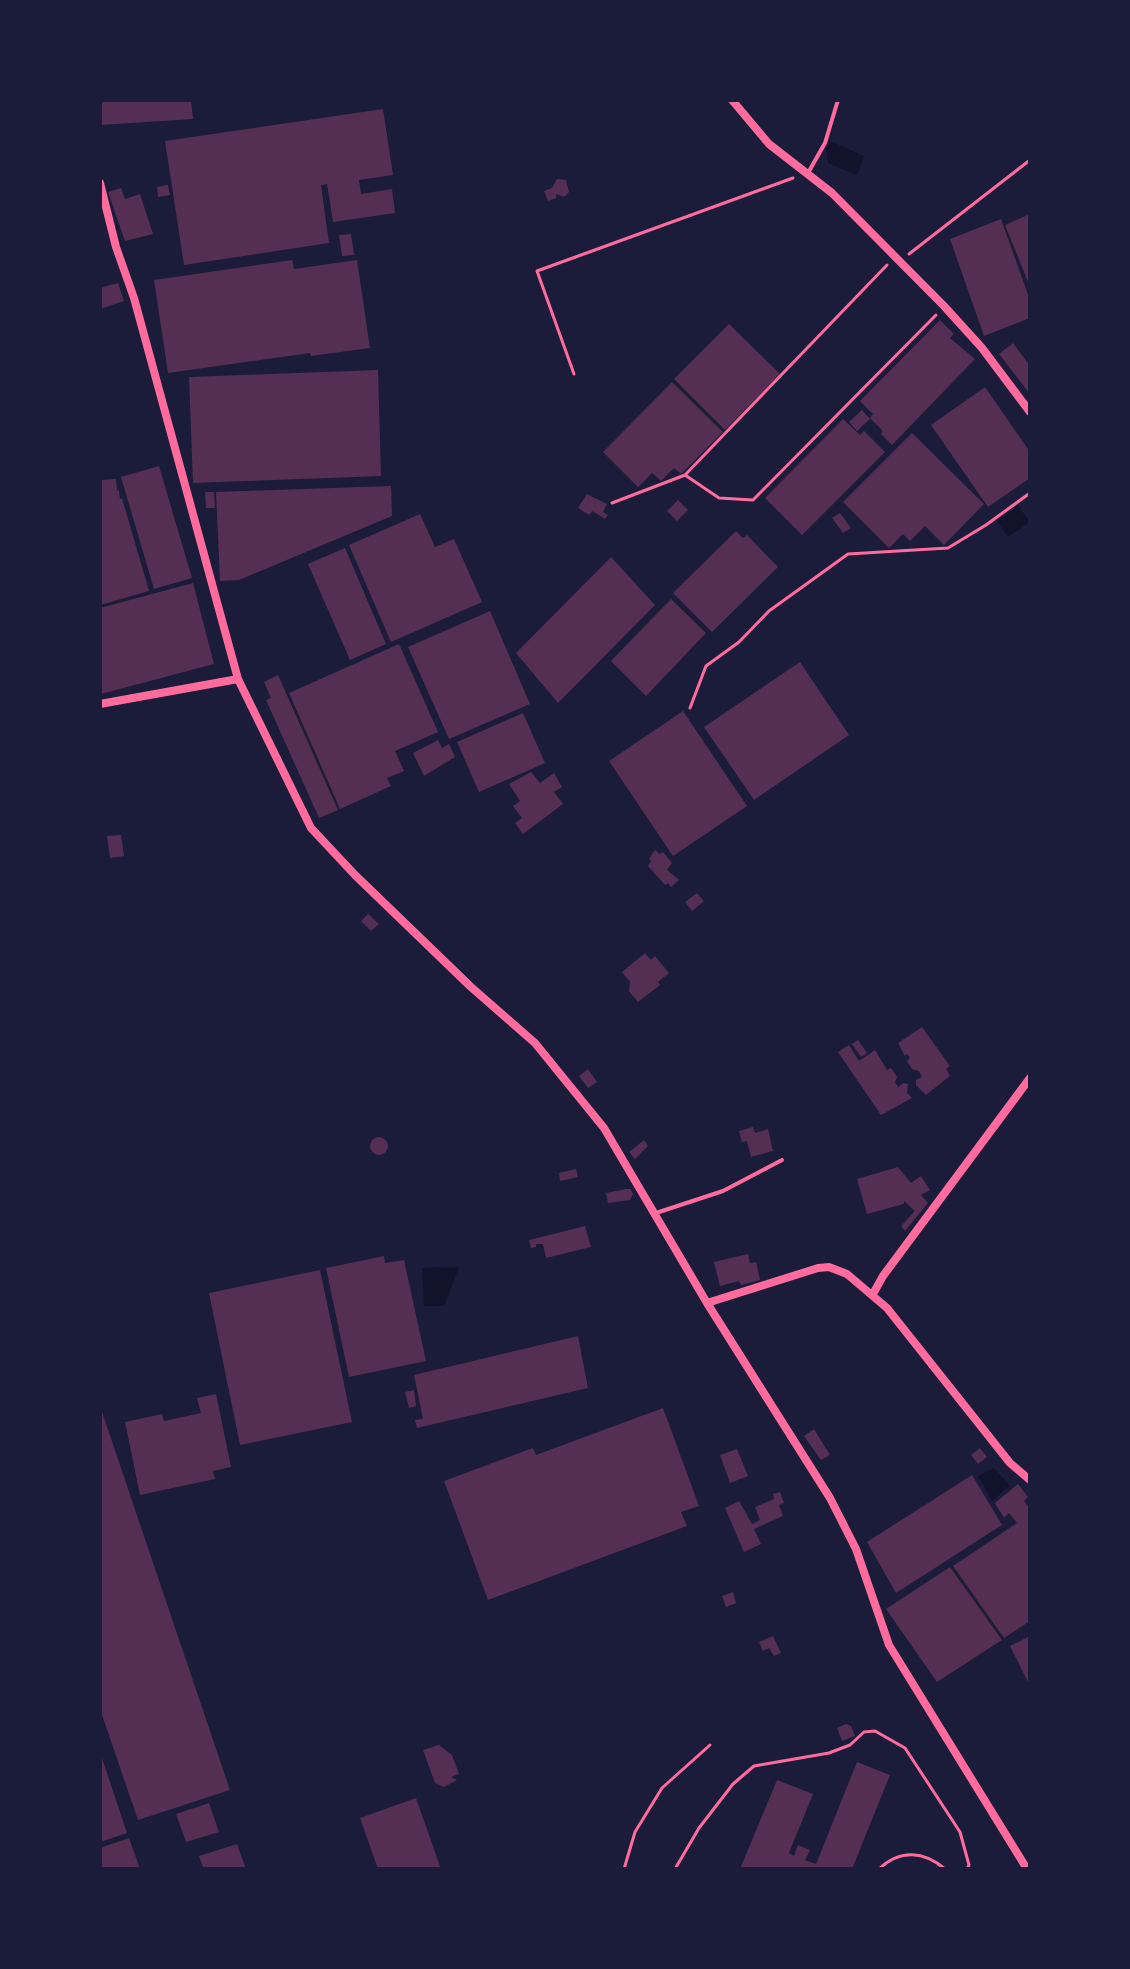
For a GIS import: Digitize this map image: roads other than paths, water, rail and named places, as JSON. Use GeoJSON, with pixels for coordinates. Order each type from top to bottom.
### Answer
{"type":"FeatureCollection","features":[{"type":"Feature","properties":{"kind":"street"},"geometry":{"type":"LineString","coordinates":[[732,100],[769,144],[832,193],[944,306],[982,348],[1030,412]]}},
{"type":"Feature","properties":{"kind":"street"},"geometry":{"type":"LineString","coordinates":[[100,183],[116,247],[139,313],[238,679],[311,828],[471,987],[535,1043],[604,1128],[707,1303],[830,1498],[856,1549],[889,1645],[1027,1869]]}},
{"type":"Feature","properties":{"kind":"street"},"geometry":{"type":"LineString","coordinates":[[100,704],[238,679]]}},
{"type":"Feature","properties":{"kind":"street"},"geometry":{"type":"LineString","coordinates":[[873,1294],[883,1276],[1030,1078]]}},
{"type":"Feature","properties":{"kind":"street"},"geometry":{"type":"LineString","coordinates":[[707,1303],[824,1268],[847,1274],[887,1308],[1010,1463],[1030,1480]]}},
{"type":"Feature","properties":{"kind":"lane"},"geometry":{"type":"LineString","coordinates":[[808,173],[825,143],[838,100]]}},
{"type":"Feature","properties":{"kind":"lane"},"geometry":{"type":"LineString","coordinates":[[654,1213],[723,1191],[782,1160]]}}]}
